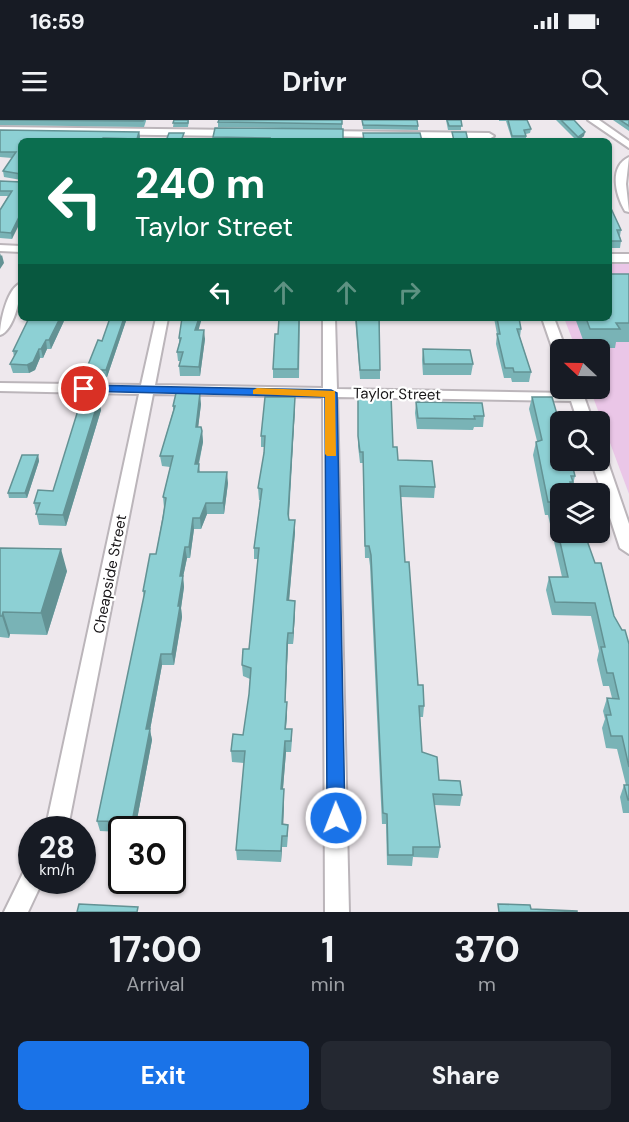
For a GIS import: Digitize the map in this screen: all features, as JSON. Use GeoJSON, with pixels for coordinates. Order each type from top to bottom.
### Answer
{"type":"FeatureCollection","features":[{"type":"Feature","properties":{"kind":"street"},"geometry":{"type":"LineString","coordinates":[[205,136],[208,120]]}},
{"type":"Feature","properties":{"kind":"street"},"geometry":{"type":"LineString","coordinates":[[593,120],[629,145]]}},
{"type":"Feature","properties":{"kind":"street"},"geometry":{"type":"LineString","coordinates":[[0,129],[205,136],[253,133]]}},
{"type":"Feature","properties":{"kind":"street"},"geometry":{"type":"LineString","coordinates":[[312,134],[488,135]]}},
{"type":"Feature","properties":{"kind":"street"},"geometry":{"type":"LineString","coordinates":[[628,204],[620,185],[621,174],[629,160]]}},
{"type":"Feature","properties":{"kind":"street"},"geometry":{"type":"LineString","coordinates":[[0,248],[18,249]]}},
{"type":"Feature","properties":{"kind":"street"},"geometry":{"type":"LineString","coordinates":[[612,258],[629,258]]}},
{"type":"Feature","properties":{"kind":"street"},"geometry":{"type":"LineString","coordinates":[[0,331],[18,293]]}},
{"type":"Feature","properties":{"kind":"street","name":"Cheapside Street"},"geometry":{"type":"LineString","coordinates":[[59,816],[161,321]]}},
{"type":"Feature","properties":{"kind":"street"},"geometry":{"type":"LineString","coordinates":[[329,321],[337,912]]}},
{"type":"Feature","properties":{"kind":"street"},"geometry":{"type":"LineString","coordinates":[[549,321],[556,339]]}},
{"type":"Feature","properties":{"kind":"street","name":"Taylor Street"},"geometry":{"type":"LineString","coordinates":[[0,387],[331,393],[550,393]]}},
{"type":"Feature","properties":{"kind":"street"},"geometry":{"type":"LineString","coordinates":[[603,471],[629,549]]}},
{"type":"Feature","properties":{"kind":"street"},"geometry":{"type":"LineString","coordinates":[[16,912],[25,894]]}},
{"type":"Feature","properties":{"kind":"shaded area"},"geometry":{"type":"Polygon","coordinates":[[[612,264],[629,264],[629,494],[610,443],[610,411],[598,411],[594,399],[610,399],[610,339],[572,339],[565,321],[612,321],[612,264]]]}},
{"type":"Feature","properties":{"kind":"building"},"geometry":{"type":"Polygon","coordinates":[[[0,120],[144,120],[143,121],[0,120]]]}},
{"type":"Feature","properties":{"kind":"building"},"geometry":{"type":"Polygon","coordinates":[[[174,120],[188,120],[188,123],[173,123],[174,120]]]}},
{"type":"Feature","properties":{"kind":"building"},"geometry":{"type":"Polygon","coordinates":[[[219,120],[342,120],[342,124],[218,122],[219,120]]]}},
{"type":"Feature","properties":{"kind":"building"},"geometry":{"type":"Polygon","coordinates":[[[362,120],[417,120],[418,126],[363,125],[362,120]]]}},
{"type":"Feature","properties":{"kind":"building"},"geometry":{"type":"Polygon","coordinates":[[[447,120],[461,120],[462,126],[449,126],[447,120]]]}},
{"type":"Feature","properties":{"kind":"building"},"geometry":{"type":"Polygon","coordinates":[[[508,120],[527,120],[531,129],[524,130],[526,136],[512,136],[508,120]]]}},
{"type":"Feature","properties":{"kind":"building"},"geometry":{"type":"Polygon","coordinates":[[[561,120],[574,120],[585,132],[578,137],[561,120]]]}},
{"type":"Feature","properties":{"kind":"building"},"geometry":{"type":"Polygon","coordinates":[[[620,120],[629,120],[629,126],[620,120]]]}},
{"type":"Feature","properties":{"kind":"building"},"geometry":{"type":"Polygon","coordinates":[[[215,128],[343,129],[343,138],[213,137],[215,128]]]}},
{"type":"Feature","properties":{"kind":"building"},"geometry":{"type":"Polygon","coordinates":[[[0,130],[139,132],[137,138],[18,138],[18,174],[3,171],[16,152],[0,152],[0,130]]]}},
{"type":"Feature","properties":{"kind":"building"},"geometry":{"type":"Polygon","coordinates":[[[452,132],[466,132],[467,138],[453,138],[452,132]]]}},
{"type":"Feature","properties":{"kind":"building"},"geometry":{"type":"Polygon","coordinates":[[[169,133],[184,133],[182,138],[167,138],[169,133]]]}},
{"type":"Feature","properties":{"kind":"building"},"geometry":{"type":"Polygon","coordinates":[[[363,133],[420,133],[421,138],[364,138],[363,133]]]}},
{"type":"Feature","properties":{"kind":"building"},"geometry":{"type":"Polygon","coordinates":[[[0,181],[18,182],[18,219],[11,233],[0,232],[0,210],[12,191],[0,191],[0,181]]]}},
{"type":"Feature","properties":{"kind":"building"},"geometry":{"type":"Polygon","coordinates":[[[612,210],[621,230],[617,230],[621,241],[612,241],[612,210]]]}},
{"type":"Feature","properties":{"kind":"building"},"geometry":{"type":"Polygon","coordinates":[[[612,274],[629,274],[629,323],[616,323],[620,329],[590,329],[587,321],[612,321],[612,274]]]}},
{"type":"Feature","properties":{"kind":"building"},"geometry":{"type":"Polygon","coordinates":[[[28,321],[58,321],[49,340],[46,340],[39,349],[33,362],[27,365],[10,364],[17,351],[13,351],[28,321]]]}},
{"type":"Feature","properties":{"kind":"building"},"geometry":{"type":"Polygon","coordinates":[[[109,321],[123,321],[106,370],[86,370],[98,340],[102,341],[109,321]]]}},
{"type":"Feature","properties":{"kind":"building"},"geometry":{"type":"Polygon","coordinates":[[[182,321],[198,321],[195,330],[204,330],[199,367],[179,366],[183,352],[177,352],[181,338],[179,338],[182,321]]]}},
{"type":"Feature","properties":{"kind":"building"},"geometry":{"type":"Polygon","coordinates":[[[279,321],[299,321],[298,369],[273,369],[275,334],[278,334],[279,321]]]}},
{"type":"Feature","properties":{"kind":"building"},"geometry":{"type":"Polygon","coordinates":[[[356,321],[379,321],[380,370],[360,370],[356,321]]]}},
{"type":"Feature","properties":{"kind":"building"},"geometry":{"type":"Polygon","coordinates":[[[498,321],[520,321],[521,329],[517,329],[531,372],[514,372],[513,368],[505,368],[497,334],[500,334],[498,321]]]}},
{"type":"Feature","properties":{"kind":"building"},"geometry":{"type":"Polygon","coordinates":[[[423,349],[470,350],[473,364],[424,364],[423,349]]]}},
{"type":"Feature","properties":{"kind":"building"},"geometry":{"type":"Polygon","coordinates":[[[176,393],[200,393],[196,427],[201,427],[202,431],[195,464],[199,464],[198,472],[227,472],[223,503],[206,503],[200,518],[193,518],[189,547],[185,547],[180,576],[183,576],[178,606],[180,606],[172,654],[161,654],[146,729],[150,729],[133,816],[108,816],[108,821],[97,821],[145,591],[143,591],[150,554],[156,554],[163,518],[166,498],[163,497],[173,456],[160,456],[175,406],[173,406],[176,393]]]}},
{"type":"Feature","properties":{"kind":"building"},"geometry":{"type":"Polygon","coordinates":[[[83,394],[95,395],[94,399],[99,399],[63,515],[36,514],[40,503],[34,503],[38,490],[53,491],[83,394]]]}},
{"type":"Feature","properties":{"kind":"building"},"geometry":{"type":"Polygon","coordinates":[[[391,395],[393,447],[397,447],[398,460],[432,461],[435,487],[400,486],[405,562],[409,562],[418,685],[423,685],[424,706],[419,706],[422,752],[437,757],[439,780],[460,781],[462,795],[433,794],[440,847],[413,847],[413,855],[388,855],[387,814],[383,813],[371,555],[369,546],[365,546],[363,452],[360,452],[358,436],[358,398],[391,395]]]}},
{"type":"Feature","properties":{"kind":"building"},"geometry":{"type":"Polygon","coordinates":[[[265,397],[295,397],[288,514],[289,520],[295,520],[287,600],[295,601],[293,633],[288,633],[285,702],[287,702],[285,729],[292,729],[291,741],[285,741],[281,789],[284,789],[282,824],[288,825],[287,836],[282,836],[281,851],[236,850],[245,751],[231,751],[233,734],[243,735],[249,694],[251,668],[242,665],[243,649],[249,649],[259,548],[254,548],[262,489],[258,488],[264,453],[265,436],[261,436],[265,397]]]}},
{"type":"Feature","properties":{"kind":"building"},"geometry":{"type":"Polygon","coordinates":[[[532,397],[550,397],[556,411],[550,411],[550,471],[574,471],[575,476],[571,476],[573,482],[570,483],[550,483],[550,502],[548,502],[536,442],[542,440],[532,397]]]}},
{"type":"Feature","properties":{"kind":"building"},"geometry":{"type":"Polygon","coordinates":[[[416,402],[482,403],[484,416],[474,416],[475,419],[418,418],[416,402]]]}},
{"type":"Feature","properties":{"kind":"building"},"geometry":{"type":"Polygon","coordinates":[[[22,455],[38,455],[25,493],[8,493],[22,455]]]}},
{"type":"Feature","properties":{"kind":"building"},"geometry":{"type":"Polygon","coordinates":[[[560,543],[588,543],[595,563],[601,563],[614,616],[622,630],[625,630],[629,644],[629,767],[622,736],[611,736],[606,715],[611,715],[607,698],[619,699],[613,673],[607,673],[601,647],[605,647],[595,603],[555,602],[549,577],[568,577],[560,543]]]}},
{"type":"Feature","properties":{"kind":"building"},"geometry":{"type":"Polygon","coordinates":[[[0,548],[61,549],[41,613],[3,612],[0,616],[0,548]]]}},
{"type":"Feature","properties":{"kind":"building"},"geometry":{"type":"Polygon","coordinates":[[[624,785],[629,785],[629,800],[628,800],[624,785]]]}},
{"type":"Feature","properties":{"kind":"building"},"geometry":{"type":"Polygon","coordinates":[[[79,904],[138,907],[137,912],[77,912],[79,904]]]}},
{"type":"Feature","properties":{"kind":"building"},"geometry":{"type":"Polygon","coordinates":[[[498,904],[530,905],[531,909],[577,912],[499,912],[498,904]]]}},
{"type":"Feature","properties":{"kind":"slow traffic"},"geometry":{"type":"LineString","coordinates":[[257,392],[331,393],[332,454]]}},
{"type":"Feature","properties":{"kind":"route"},"geometry":{"type":"LineString","coordinates":[[84,389],[331,393],[336,818]]}}]}
